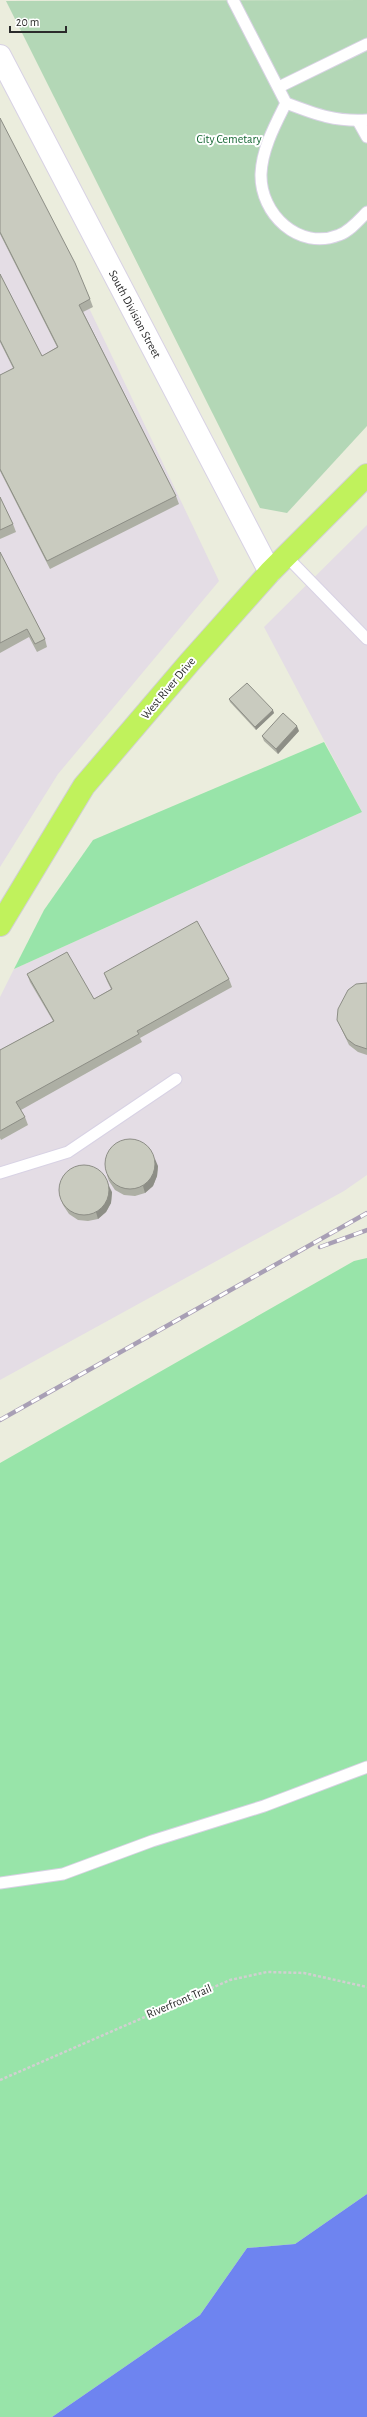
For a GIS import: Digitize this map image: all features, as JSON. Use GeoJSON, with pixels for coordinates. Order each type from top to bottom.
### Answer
{"type":"FeatureCollection","features":[{"type":"Feature","properties":{"kind":"main road","name":"West River Drive"},"geometry":{"type":"LineString","coordinates":[[0,925],[84,786],[189,663],[270,572],[367,475]]}},
{"type":"Feature","properties":{"kind":"street","name":"South Division Street"},"geometry":{"type":"LineString","coordinates":[[0,56],[270,572]]}},
{"type":"Feature","properties":{"kind":"lane"},"geometry":{"type":"LineString","coordinates":[[233,0],[286,103],[325,118],[362,120],[367,137]]}},
{"type":"Feature","properties":{"kind":"lane"},"geometry":{"type":"LineString","coordinates":[[279,87],[367,44]]}},
{"type":"Feature","properties":{"kind":"lane"},"geometry":{"type":"LineString","coordinates":[[286,103],[264,153],[261,174],[263,192],[280,222],[298,235],[317,238],[338,235],[354,225],[367,212]]}},
{"type":"Feature","properties":{"kind":"lane"},"geometry":{"type":"LineString","coordinates":[[286,556],[367,639]]}},
{"type":"Feature","properties":{"kind":"lane"},"geometry":{"type":"LineString","coordinates":[[0,1173],[68,1152],[176,1079]]}},
{"type":"Feature","properties":{"kind":"lane"},"geometry":{"type":"LineString","coordinates":[[0,1883],[63,1874],[152,1841],[264,1806],[367,1767]]}},
{"type":"Feature","properties":{"kind":"path","name":"Riverfront Trail"},"geometry":{"type":"LineString","coordinates":[[0,2080],[230,1980],[267,1972],[304,1973],[367,1987]]}},
{"type":"Feature","properties":{"kind":"shaded area"},"geometry":{"type":"Polygon","coordinates":[[[0,121],[219,581],[58,774],[0,867],[0,121]]]}},
{"type":"Feature","properties":{"kind":"shaded area"},"geometry":{"type":"Polygon","coordinates":[[[367,525],[367,1175],[344,1191],[0,1380],[0,997],[14,969],[362,812],[264,627],[367,525]]]}},
{"type":"Feature","properties":{"kind":"green space","name":"City Cemetary"},"geometry":{"type":"Polygon","coordinates":[[[367,0],[367,426],[287,513],[260,508],[6,1],[367,0]]]}},
{"type":"Feature","properties":{"kind":"green space"},"geometry":{"type":"Polygon","coordinates":[[[324,742],[362,812],[14,969],[44,910],[93,840],[324,742]]]}},
{"type":"Feature","properties":{"kind":"green space"},"geometry":{"type":"Polygon","coordinates":[[[367,1258],[367,2194],[295,2244],[247,2248],[200,2315],[52,2417],[0,2417],[0,1463],[354,1261],[367,1258]]]}},
{"type":"Feature","properties":{"kind":"water"},"geometry":{"type":"Polygon","coordinates":[[[367,2194],[367,2417],[52,2417],[200,2315],[247,2248],[295,2244],[367,2194]]]}},
{"type":"Feature","properties":{"kind":"building"},"geometry":{"type":"Polygon","coordinates":[[[0,118],[75,263],[90,299],[79,305],[176,496],[47,561],[0,469],[0,375],[14,368],[0,340],[0,274],[42,356],[58,347],[0,232],[0,118]]]}},
{"type":"Feature","properties":{"kind":"building"},"geometry":{"type":"Polygon","coordinates":[[[0,497],[13,524],[0,530],[0,497]]]}},
{"type":"Feature","properties":{"kind":"building"},"geometry":{"type":"Polygon","coordinates":[[[0,552],[45,639],[35,644],[27,629],[0,643],[0,552]]]}},
{"type":"Feature","properties":{"kind":"building"},"geometry":{"type":"Polygon","coordinates":[[[247,683],[273,710],[255,727],[229,699],[247,683]]]}},
{"type":"Feature","properties":{"kind":"building"},"geometry":{"type":"Polygon","coordinates":[[[283,713],[297,726],[276,749],[262,736],[283,713]]]}},
{"type":"Feature","properties":{"kind":"building"},"geometry":{"type":"Polygon","coordinates":[[[197,921],[229,979],[137,1031],[139,1034],[16,1102],[25,1117],[0,1131],[0,1050],[54,1021],[27,974],[67,952],[94,999],[112,989],[104,973],[197,921]]]}},
{"type":"Feature","properties":{"kind":"building"},"geometry":{"type":"Polygon","coordinates":[[[367,983],[367,1049],[355,1045],[347,1039],[337,1020],[338,1009],[348,990],[356,984],[367,983]]]}},
{"type":"Feature","properties":{"kind":"building"},"geometry":{"type":"Polygon","coordinates":[[[125,1139],[135,1139],[148,1146],[155,1159],[155,1169],[148,1182],[135,1189],[125,1189],[116,1185],[109,1178],[105,1169],[105,1159],[109,1150],[116,1143],[125,1139]]]}},
{"type":"Feature","properties":{"kind":"building"},"geometry":{"type":"Polygon","coordinates":[[[84,1165],[93,1167],[102,1172],[107,1181],[109,1190],[107,1199],[102,1208],[93,1213],[84,1215],[75,1213],[66,1208],[61,1199],[59,1190],[61,1181],[66,1172],[75,1167],[84,1165]]]}},
{"type":"Feature","properties":{"kind":"railway"},"geometry":{"type":"LineString","coordinates":[[0,1420],[367,1213]]}},
{"type":"Feature","properties":{"kind":"railway"},"geometry":{"type":"LineString","coordinates":[[320,1247],[367,1230]]}}]}
